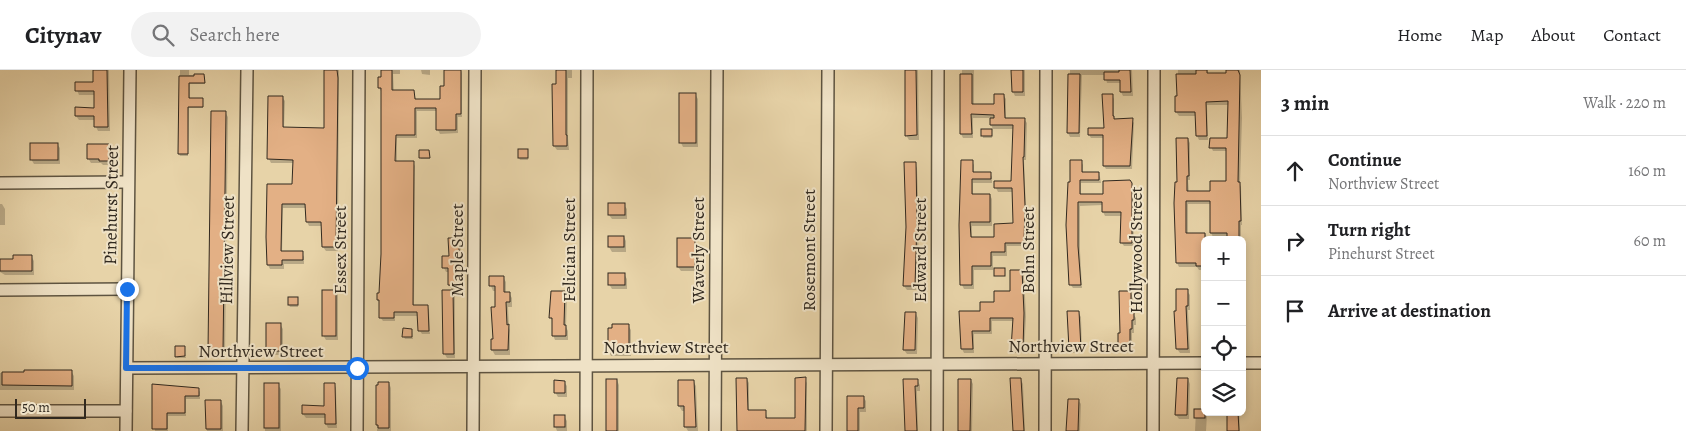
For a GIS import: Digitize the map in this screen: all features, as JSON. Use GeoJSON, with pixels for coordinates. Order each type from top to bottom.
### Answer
{"type":"FeatureCollection","features":[{"type":"Feature","properties":{"kind":"street","name":"Pinehurst Street"},"geometry":{"type":"LineString","coordinates":[[126,431],[130,70]]}},
{"type":"Feature","properties":{"kind":"street","name":"Hillview Street"},"geometry":{"type":"LineString","coordinates":[[242,431],[247,70]]}},
{"type":"Feature","properties":{"kind":"street","name":"Essex Street"},"geometry":{"type":"LineString","coordinates":[[356,431],[359,70]]}},
{"type":"Feature","properties":{"kind":"street","name":"Maple Street"},"geometry":{"type":"LineString","coordinates":[[473,431],[475,70]]}},
{"type":"Feature","properties":{"kind":"street","name":"Felician Street"},"geometry":{"type":"LineString","coordinates":[[586,431],[587,70]]}},
{"type":"Feature","properties":{"kind":"street","name":"Waverly Street"},"geometry":{"type":"LineString","coordinates":[[715,431],[717,70]]}},
{"type":"Feature","properties":{"kind":"street","name":"Rosemont Street"},"geometry":{"type":"LineString","coordinates":[[826,431],[828,70]]}},
{"type":"Feature","properties":{"kind":"street","name":"Edward Street"},"geometry":{"type":"LineString","coordinates":[[937,431],[938,70]]}},
{"type":"Feature","properties":{"kind":"street","name":"Bohn Street"},"geometry":{"type":"LineString","coordinates":[[1045,431],[1046,70]]}},
{"type":"Feature","properties":{"kind":"street","name":"Hollywood Street"},"geometry":{"type":"LineString","coordinates":[[1153,431],[1154,70]]}},
{"type":"Feature","properties":{"kind":"street"},"geometry":{"type":"LineString","coordinates":[[0,183],[128,182]]}},
{"type":"Feature","properties":{"kind":"street"},"geometry":{"type":"LineString","coordinates":[[0,290],[127,289]]}},
{"type":"Feature","properties":{"kind":"street","name":"Northview Street"},"geometry":{"type":"LineString","coordinates":[[126,368],[1201,363]]}},
{"type":"Feature","properties":{"kind":"street"},"geometry":{"type":"LineString","coordinates":[[1246,363],[1261,363]]}},
{"type":"Feature","properties":{"kind":"street"},"geometry":{"type":"LineString","coordinates":[[0,411],[126,411]]}},
{"type":"Feature","properties":{"kind":"building"},"geometry":{"type":"Polygon","coordinates":[[[93,70],[107,70],[108,127],[94,127],[94,116],[75,116],[75,107],[94,108],[94,91],[75,91],[75,82],[93,82],[93,70]]]}},
{"type":"Feature","properties":{"kind":"building"},"geometry":{"type":"Polygon","coordinates":[[[324,70],[337,70],[338,78],[336,247],[322,247],[321,222],[306,222],[305,204],[282,204],[281,251],[303,251],[303,260],[282,260],[282,265],[267,265],[267,184],[292,184],[293,160],[267,159],[268,96],[283,96],[283,127],[324,128],[324,70]]]}},
{"type":"Feature","properties":{"kind":"building"},"geometry":{"type":"Polygon","coordinates":[[[381,70],[392,70],[392,90],[414,90],[415,99],[440,99],[440,86],[444,86],[444,70],[461,70],[461,114],[456,114],[456,130],[436,130],[436,108],[415,108],[415,135],[396,135],[395,161],[414,161],[413,305],[428,305],[429,331],[418,331],[417,312],[394,312],[394,318],[379,318],[377,293],[379,293],[381,254],[381,88],[378,88],[378,77],[381,77],[381,70]]]}},
{"type":"Feature","properties":{"kind":"building"},"geometry":{"type":"Polygon","coordinates":[[[556,70],[566,70],[567,146],[553,146],[552,84],[556,84],[556,70]]]}},
{"type":"Feature","properties":{"kind":"building"},"geometry":{"type":"Polygon","coordinates":[[[905,70],[916,70],[917,135],[905,136],[905,70]]]}},
{"type":"Feature","properties":{"kind":"building"},"geometry":{"type":"Polygon","coordinates":[[[1011,70],[1023,70],[1023,92],[1012,92],[1011,70]]]}},
{"type":"Feature","properties":{"kind":"building"},"geometry":{"type":"Polygon","coordinates":[[[1119,70],[1130,70],[1131,92],[1120,92],[1120,80],[1104,80],[1104,72],[1119,72],[1119,70]]]}},
{"type":"Feature","properties":{"kind":"building"},"geometry":{"type":"Polygon","coordinates":[[[1196,70],[1207,70],[1207,73],[1226,73],[1226,70],[1238,70],[1240,75],[1238,182],[1240,182],[1241,221],[1239,221],[1239,236],[1227,236],[1227,233],[1210,233],[1210,201],[1186,201],[1186,233],[1205,233],[1205,236],[1201,236],[1201,266],[1196,266],[1196,263],[1176,263],[1174,203],[1175,182],[1177,182],[1176,138],[1188,138],[1189,176],[1187,176],[1187,191],[1210,191],[1210,181],[1226,181],[1226,148],[1209,148],[1210,138],[1227,138],[1228,101],[1206,102],[1207,136],[1196,136],[1195,112],[1175,112],[1175,96],[1177,96],[1176,74],[1196,74],[1196,70]]]}},
{"type":"Feature","properties":{"kind":"building"},"geometry":{"type":"Polygon","coordinates":[[[194,74],[204,74],[205,83],[189,83],[189,98],[203,98],[203,107],[188,107],[188,154],[178,154],[179,76],[194,76],[194,74]]]}},
{"type":"Feature","properties":{"kind":"building"},"geometry":{"type":"Polygon","coordinates":[[[960,74],[972,74],[972,104],[994,104],[994,94],[1004,94],[1005,118],[1025,118],[1023,157],[1024,243],[1005,243],[1005,252],[991,252],[991,266],[972,266],[972,285],[960,285],[961,160],[973,160],[973,172],[991,172],[991,179],[972,179],[972,194],[990,194],[990,222],[970,222],[971,237],[994,237],[994,224],[1013,223],[1012,188],[994,188],[994,181],[1011,181],[1013,125],[990,125],[990,118],[994,118],[994,115],[971,114],[972,134],[960,134],[960,74]]]}},
{"type":"Feature","properties":{"kind":"building"},"geometry":{"type":"Polygon","coordinates":[[[1068,74],[1080,74],[1079,133],[1067,133],[1068,74]]]}},
{"type":"Feature","properties":{"kind":"building"},"geometry":{"type":"Polygon","coordinates":[[[679,93],[696,93],[696,143],[679,143],[679,93]]]}},
{"type":"Feature","properties":{"kind":"building"},"geometry":{"type":"Polygon","coordinates":[[[1102,94],[1113,94],[1114,119],[1133,118],[1130,166],[1103,166],[1103,135],[1088,135],[1088,128],[1104,128],[1102,94]]]}},
{"type":"Feature","properties":{"kind":"building"},"geometry":{"type":"Polygon","coordinates":[[[211,111],[226,111],[223,351],[208,351],[211,111]]]}},
{"type":"Feature","properties":{"kind":"building"},"geometry":{"type":"Polygon","coordinates":[[[981,129],[992,129],[992,136],[981,136],[981,129]]]}},
{"type":"Feature","properties":{"kind":"building"},"geometry":{"type":"Polygon","coordinates":[[[30,143],[58,143],[58,160],[30,160],[30,143]]]}},
{"type":"Feature","properties":{"kind":"building"},"geometry":{"type":"Polygon","coordinates":[[[87,144],[109,144],[109,161],[87,159],[87,144]]]}},
{"type":"Feature","properties":{"kind":"building"},"geometry":{"type":"Polygon","coordinates":[[[518,149],[528,149],[528,158],[518,158],[518,149]]]}},
{"type":"Feature","properties":{"kind":"building"},"geometry":{"type":"Polygon","coordinates":[[[419,150],[429,150],[430,158],[419,158],[419,150]]]}},
{"type":"Feature","properties":{"kind":"building"},"geometry":{"type":"Polygon","coordinates":[[[1070,160],[1082,160],[1082,172],[1099,172],[1099,180],[1080,180],[1080,194],[1103,194],[1103,181],[1130,180],[1132,183],[1132,243],[1120,243],[1121,212],[1102,212],[1102,202],[1078,202],[1078,246],[1081,285],[1069,285],[1066,225],[1070,160]]]}},
{"type":"Feature","properties":{"kind":"building"},"geometry":{"type":"Polygon","coordinates":[[[904,162],[916,162],[915,286],[903,286],[906,227],[904,162]]]}},
{"type":"Feature","properties":{"kind":"building"},"geometry":{"type":"Polygon","coordinates":[[[608,203],[625,203],[625,215],[608,215],[608,203]]]}},
{"type":"Feature","properties":{"kind":"building"},"geometry":{"type":"Polygon","coordinates":[[[608,236],[624,236],[624,247],[608,247],[608,236]]]}},
{"type":"Feature","properties":{"kind":"building"},"geometry":{"type":"Polygon","coordinates":[[[448,238],[459,238],[459,286],[448,285],[448,268],[442,268],[442,256],[449,256],[448,238]]]}},
{"type":"Feature","properties":{"kind":"building"},"geometry":{"type":"Polygon","coordinates":[[[677,238],[695,238],[695,267],[677,267],[677,238]]]}},
{"type":"Feature","properties":{"kind":"building"},"geometry":{"type":"Polygon","coordinates":[[[13,255],[32,255],[32,271],[0,271],[0,259],[13,259],[13,255]]]}},
{"type":"Feature","properties":{"kind":"building"},"geometry":{"type":"Polygon","coordinates":[[[994,268],[1005,268],[1005,276],[994,276],[994,268]]]}},
{"type":"Feature","properties":{"kind":"building"},"geometry":{"type":"Polygon","coordinates":[[[1010,270],[1022,270],[1023,349],[1011,349],[1013,318],[990,318],[990,331],[972,331],[973,349],[961,349],[959,311],[980,311],[980,302],[994,302],[994,291],[1010,291],[1010,270]]]}},
{"type":"Feature","properties":{"kind":"building"},"geometry":{"type":"Polygon","coordinates":[[[608,273],[625,273],[625,285],[608,285],[608,273]]]}},
{"type":"Feature","properties":{"kind":"building"},"geometry":{"type":"Polygon","coordinates":[[[489,276],[504,276],[504,292],[510,292],[510,302],[506,302],[507,325],[509,324],[508,350],[491,350],[491,339],[493,339],[491,307],[495,307],[495,286],[489,286],[489,276]]]}},
{"type":"Feature","properties":{"kind":"building"},"geometry":{"type":"Polygon","coordinates":[[[1176,289],[1188,289],[1188,306],[1186,306],[1188,349],[1176,349],[1174,311],[1176,311],[1176,289]]]}},
{"type":"Feature","properties":{"kind":"building"},"geometry":{"type":"Polygon","coordinates":[[[322,290],[336,290],[336,336],[322,336],[322,290]]]}},
{"type":"Feature","properties":{"kind":"building"},"geometry":{"type":"Polygon","coordinates":[[[442,290],[453,290],[454,354],[443,354],[442,290]]]}},
{"type":"Feature","properties":{"kind":"building"},"geometry":{"type":"Polygon","coordinates":[[[551,291],[565,291],[564,325],[566,325],[566,336],[552,336],[552,318],[549,318],[551,291]]]}},
{"type":"Feature","properties":{"kind":"building"},"geometry":{"type":"Polygon","coordinates":[[[1119,291],[1131,291],[1131,312],[1134,312],[1134,320],[1132,320],[1132,329],[1130,329],[1130,349],[1118,349],[1118,333],[1120,333],[1119,291]]]}},
{"type":"Feature","properties":{"kind":"building"},"geometry":{"type":"Polygon","coordinates":[[[288,297],[298,297],[298,305],[288,305],[288,297]]]}},
{"type":"Feature","properties":{"kind":"building"},"geometry":{"type":"Polygon","coordinates":[[[1067,311],[1079,311],[1081,349],[1069,349],[1067,311]]]}},
{"type":"Feature","properties":{"kind":"building"},"geometry":{"type":"Polygon","coordinates":[[[905,312],[916,312],[915,350],[903,350],[905,312]]]}},
{"type":"Feature","properties":{"kind":"building"},"geometry":{"type":"Polygon","coordinates":[[[266,323],[281,323],[281,351],[266,351],[266,323]]]}},
{"type":"Feature","properties":{"kind":"building"},"geometry":{"type":"Polygon","coordinates":[[[612,324],[629,324],[629,352],[608,352],[608,328],[612,328],[612,324]]]}},
{"type":"Feature","properties":{"kind":"building"},"geometry":{"type":"Polygon","coordinates":[[[403,328],[412,329],[412,337],[402,337],[403,328]]]}},
{"type":"Feature","properties":{"kind":"building"},"geometry":{"type":"Polygon","coordinates":[[[175,346],[185,346],[185,356],[175,357],[175,346]]]}},
{"type":"Feature","properties":{"kind":"building"},"geometry":{"type":"Polygon","coordinates":[[[24,370],[72,370],[72,386],[2,385],[2,372],[24,372],[24,370]]]}},
{"type":"Feature","properties":{"kind":"building"},"geometry":{"type":"Polygon","coordinates":[[[806,377],[805,431],[737,431],[736,378],[747,378],[748,410],[766,410],[766,418],[795,418],[795,378],[806,377]]]}},
{"type":"Feature","properties":{"kind":"building"},"geometry":{"type":"Polygon","coordinates":[[[1010,378],[1021,378],[1024,431],[1013,431],[1010,378]]]}},
{"type":"Feature","properties":{"kind":"building"},"geometry":{"type":"Polygon","coordinates":[[[1177,378],[1188,378],[1187,415],[1175,415],[1177,378]]]}},
{"type":"Feature","properties":{"kind":"building"},"geometry":{"type":"Polygon","coordinates":[[[606,379],[617,379],[617,431],[606,431],[606,379]]]}},
{"type":"Feature","properties":{"kind":"building"},"geometry":{"type":"Polygon","coordinates":[[[903,379],[918,379],[918,386],[915,386],[917,431],[905,431],[903,379]]]}},
{"type":"Feature","properties":{"kind":"building"},"geometry":{"type":"Polygon","coordinates":[[[958,379],[971,379],[970,431],[958,431],[958,379]]]}},
{"type":"Feature","properties":{"kind":"building"},"geometry":{"type":"Polygon","coordinates":[[[554,380],[565,381],[565,393],[554,393],[554,380]]]}},
{"type":"Feature","properties":{"kind":"building"},"geometry":{"type":"Polygon","coordinates":[[[678,380],[694,380],[696,427],[684,427],[684,406],[678,406],[678,380]]]}},
{"type":"Feature","properties":{"kind":"building"},"geometry":{"type":"Polygon","coordinates":[[[378,382],[389,382],[389,428],[378,428],[378,425],[376,425],[376,385],[378,385],[378,382]]]}},
{"type":"Feature","properties":{"kind":"building"},"geometry":{"type":"Polygon","coordinates":[[[264,383],[279,383],[279,428],[264,428],[264,383]]]}},
{"type":"Feature","properties":{"kind":"building"},"geometry":{"type":"Polygon","coordinates":[[[324,383],[335,383],[336,424],[325,424],[325,414],[302,414],[302,405],[324,406],[324,383]]]}},
{"type":"Feature","properties":{"kind":"building"},"geometry":{"type":"Polygon","coordinates":[[[152,384],[199,388],[199,396],[185,396],[185,413],[167,413],[167,429],[152,429],[152,384]]]}},
{"type":"Feature","properties":{"kind":"building"},"geometry":{"type":"Polygon","coordinates":[[[847,396],[864,396],[864,408],[858,408],[858,431],[847,431],[847,396]]]}},
{"type":"Feature","properties":{"kind":"building"},"geometry":{"type":"Polygon","coordinates":[[[1068,399],[1079,399],[1078,431],[1066,431],[1068,399]]]}},
{"type":"Feature","properties":{"kind":"building"},"geometry":{"type":"Polygon","coordinates":[[[205,400],[221,400],[221,429],[206,429],[205,400]]]}},
{"type":"Feature","properties":{"kind":"building"},"geometry":{"type":"Polygon","coordinates":[[[1194,409],[1201,409],[1201,416],[1205,416],[1205,418],[1194,418],[1194,409]]]}},
{"type":"Feature","properties":{"kind":"building"},"geometry":{"type":"Polygon","coordinates":[[[554,415],[565,415],[565,427],[554,427],[554,415]]]}},
{"type":"Feature","properties":{"kind":"building"},"geometry":{"type":"Polygon","coordinates":[[[1227,416],[1238,416],[1239,431],[1227,431],[1227,416]]]}},
{"type":"Feature","properties":{"kind":"route"},"geometry":{"type":"LineString","coordinates":[[127,289],[126,368],[357,368]]}}]}
